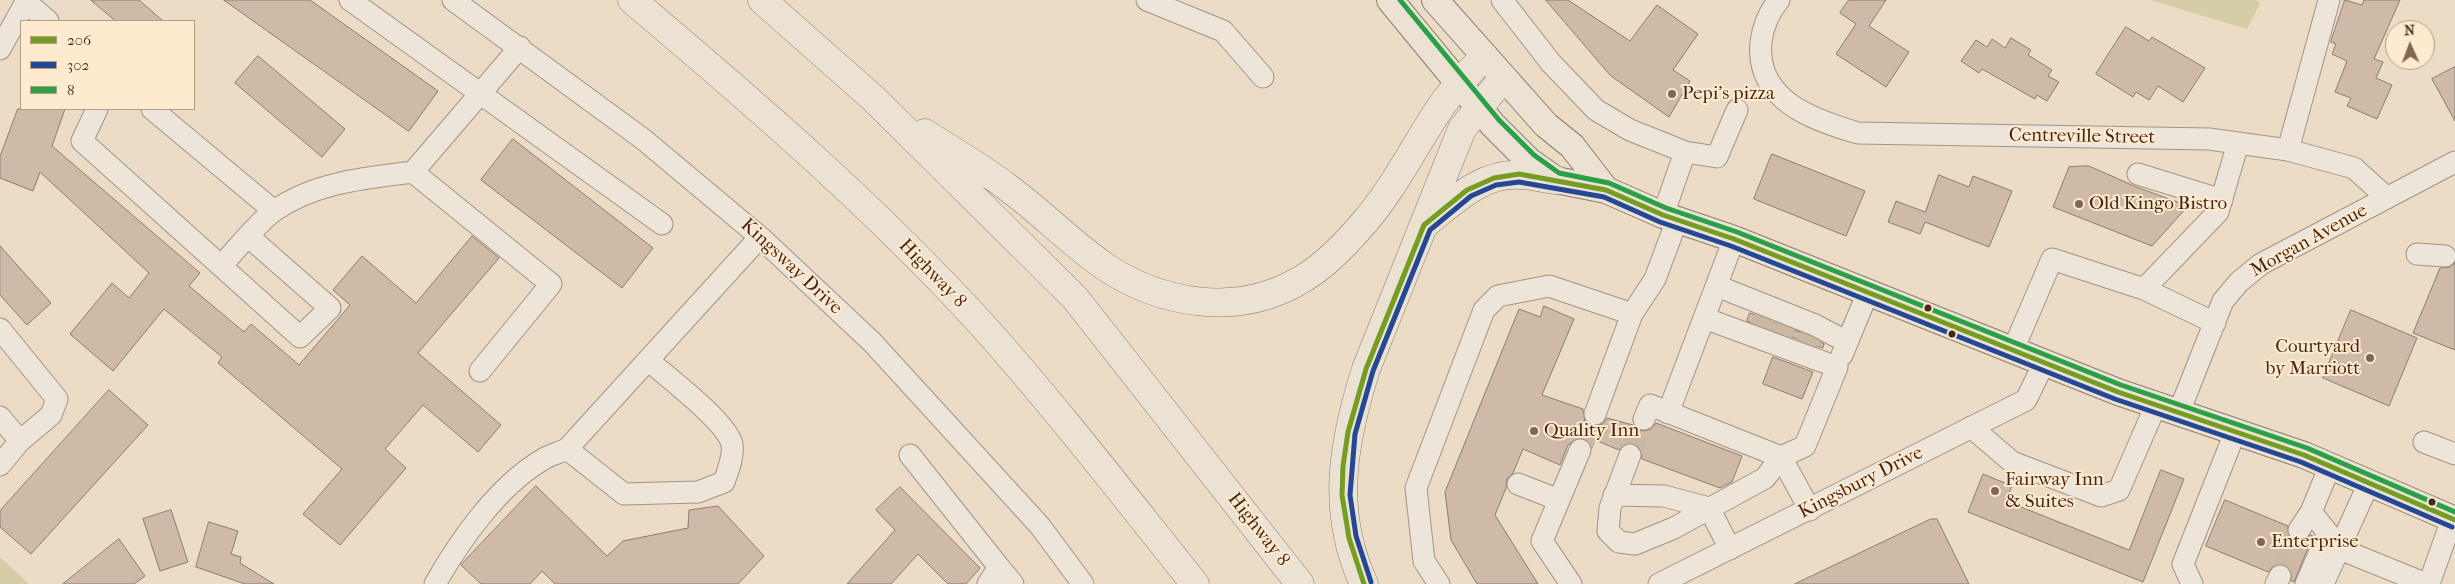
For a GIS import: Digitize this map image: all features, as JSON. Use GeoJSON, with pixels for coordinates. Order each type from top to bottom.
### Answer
{"type":"FeatureCollection","features":[{"type":"Feature","properties":{"kind":"highway","name":"Highway 8"},"geometry":{"type":"LineString","coordinates":[[632,0],[750,100],[883,222],[971,314],[1053,407],[1195,584]]}},
{"type":"Feature","properties":{"kind":"highway","name":"Highway 8"},"geometry":{"type":"LineString","coordinates":[[762,0],[874,99],[1075,298],[1300,584]]}},
{"type":"Feature","properties":{"kind":"highway"},"geometry":{"type":"LineString","coordinates":[[874,99],[1007,186],[1104,265],[1133,283],[1159,294],[1191,302],[1224,303],[1262,297],[1297,282],[1328,260],[1363,224],[1458,84],[1484,57]]}},
{"type":"Feature","properties":{"kind":"highway"},"geometry":{"type":"LineString","coordinates":[[1364,584],[1349,538],[1342,496],[1343,466],[1348,432],[1366,369],[1462,129],[1503,78]]}},
{"type":"Feature","properties":{"kind":"highway"},"geometry":{"type":"LineString","coordinates":[[1424,225],[1467,190],[1494,178],[1519,174],[1556,180]]}},
{"type":"Feature","properties":{"kind":"main road"},"geometry":{"type":"LineString","coordinates":[[1390,0],[1478,108],[1528,161],[1556,180],[1606,190],[1670,218],[1734,240],[2044,363],[2167,409],[2236,430],[2330,466],[2454,520]]}},
{"type":"Feature","properties":{"kind":"main road"},"geometry":{"type":"LineString","coordinates":[[1435,0],[1546,125],[1572,146],[1606,190]]}},
{"type":"Feature","properties":{"kind":"street"},"geometry":{"type":"LineString","coordinates":[[350,0],[662,224]]}},
{"type":"Feature","properties":{"kind":"street","name":"Kingsway Drive"},"geometry":{"type":"LineString","coordinates":[[453,0],[520,47],[643,139],[760,237],[872,342],[1040,526],[1083,584]]}},
{"type":"Feature","properties":{"kind":"street"},"geometry":{"type":"LineString","coordinates":[[1147,0],[1223,32],[1263,77]]}},
{"type":"Feature","properties":{"kind":"street"},"geometry":{"type":"LineString","coordinates":[[1502,0],[1551,63],[1596,110],[1630,130],[1685,152],[1716,157],[1737,110]]}},
{"type":"Feature","properties":{"kind":"street","name":"Centreville Street"},"geometry":{"type":"LineString","coordinates":[[1779,0],[1763,30],[1760,54],[1763,71],[1774,92],[1795,109],[1820,122],[1858,133],[2209,139],[2288,150],[2354,168],[2387,198]]}},
{"type":"Feature","properties":{"kind":"street"},"geometry":{"type":"LineString","coordinates":[[2288,150],[2329,0]]}},
{"type":"Feature","properties":{"kind":"street"},"geometry":{"type":"LineString","coordinates":[[0,49],[26,1],[47,20]]}},
{"type":"Feature","properties":{"kind":"street"},"geometry":{"type":"LineString","coordinates":[[221,266],[274,211],[306,194],[352,180],[413,172],[520,47]]}},
{"type":"Feature","properties":{"kind":"street"},"geometry":{"type":"LineString","coordinates":[[97,110],[82,141],[300,337],[330,308],[249,237]]}},
{"type":"Feature","properties":{"kind":"street"},"geometry":{"type":"LineString","coordinates":[[153,110],[274,211]]}},
{"type":"Feature","properties":{"kind":"street"},"geometry":{"type":"LineString","coordinates":[[2144,289],[2218,212],[2238,143]]}},
{"type":"Feature","properties":{"kind":"street"},"geometry":{"type":"LineString","coordinates":[[1595,414],[1632,314],[1654,279],[1685,152]]}},
{"type":"Feature","properties":{"kind":"street","name":"Morgan Avenue"},"geometry":{"type":"LineString","coordinates":[[1971,426],[2012,462],[2101,496],[2119,490],[2167,409],[2214,323],[2223,301],[2239,282],[2261,264],[2455,162]]}},
{"type":"Feature","properties":{"kind":"street"},"geometry":{"type":"LineString","coordinates":[[413,172],[551,284],[480,371]]}},
{"type":"Feature","properties":{"kind":"street"},"geometry":{"type":"LineString","coordinates":[[2138,174],[2222,200]]}},
{"type":"Feature","properties":{"kind":"street"},"geometry":{"type":"LineString","coordinates":[[436,584],[451,556],[507,487],[542,460],[567,449],[760,237]]}},
{"type":"Feature","properties":{"kind":"street"},"geometry":{"type":"LineString","coordinates":[[1734,240],[1704,318],[1654,412],[1781,457],[1810,510]]}},
{"type":"Feature","properties":{"kind":"street"},"geometry":{"type":"LineString","coordinates":[[2417,254],[2445,256]]}},
{"type":"Feature","properties":{"kind":"street"},"geometry":{"type":"LineString","coordinates":[[2013,350],[2052,259],[2144,289],[2214,323]]}},
{"type":"Feature","properties":{"kind":"street"},"geometry":{"type":"LineString","coordinates":[[1439,584],[1424,561],[1416,488],[1484,310],[1498,296],[1550,286],[1632,314]]}},
{"type":"Feature","properties":{"kind":"street"},"geometry":{"type":"LineString","coordinates":[[1717,286],[1762,323],[1808,340],[1837,367]]}},
{"type":"Feature","properties":{"kind":"street"},"geometry":{"type":"LineString","coordinates":[[1630,454],[1610,508],[1608,531],[1619,542],[1635,544],[1674,528],[1765,478],[1781,457],[1805,446],[1868,292]]}},
{"type":"Feature","properties":{"kind":"street"},"geometry":{"type":"LineString","coordinates":[[1704,318],[1762,323],[1808,340],[1847,342]]}},
{"type":"Feature","properties":{"kind":"street"},"geometry":{"type":"LineString","coordinates":[[0,329],[56,399],[51,415],[20,441],[0,466]]}},
{"type":"Feature","properties":{"kind":"street"},"geometry":{"type":"LineString","coordinates":[[567,449],[624,494],[698,492],[724,482],[730,467],[732,445],[723,427],[648,360]]}},
{"type":"Feature","properties":{"kind":"street","name":"Kingsbury Drive"},"geometry":{"type":"LineString","coordinates":[[1660,584],[2026,400],[2044,363]]}},
{"type":"Feature","properties":{"kind":"street"},"geometry":{"type":"LineString","coordinates":[[0,417],[20,441]]}},
{"type":"Feature","properties":{"kind":"street"},"geometry":{"type":"LineString","coordinates":[[2192,584],[2183,564],[2236,430]]}},
{"type":"Feature","properties":{"kind":"street"},"geometry":{"type":"LineString","coordinates":[[2424,442],[2455,454]]}},
{"type":"Feature","properties":{"kind":"street"},"geometry":{"type":"LineString","coordinates":[[1571,584],[1542,542],[1580,450]]}},
{"type":"Feature","properties":{"kind":"street"},"geometry":{"type":"LineString","coordinates":[[910,455],[994,576],[1013,584]]}},
{"type":"Feature","properties":{"kind":"street"},"geometry":{"type":"LineString","coordinates":[[2299,530],[2311,512],[2330,466]]}},
{"type":"Feature","properties":{"kind":"street"},"geometry":{"type":"LineString","coordinates":[[2323,584],[2369,483]]}},
{"type":"Feature","properties":{"kind":"street"},"geometry":{"type":"LineString","coordinates":[[1518,484],[1559,500]]}},
{"type":"Feature","properties":{"kind":"street"},"geometry":{"type":"LineString","coordinates":[[1614,495],[1664,496],[1709,508],[1730,549]]}},
{"type":"Feature","properties":{"kind":"street"},"geometry":{"type":"LineString","coordinates":[[2306,584],[2328,533],[2311,512]]}},
{"type":"Feature","properties":{"kind":"street"},"geometry":{"type":"LineString","coordinates":[[2340,549],[2427,584],[2454,520]]}},
{"type":"Feature","properties":{"kind":"shaded area"},"geometry":{"type":"Polygon","coordinates":[[[2150,0],[2256,0],[2260,3],[2247,29],[2150,0]]]}},
{"type":"Feature","properties":{"kind":"shaded area"},"geometry":{"type":"Polygon","coordinates":[[[0,557],[29,584],[0,584],[0,557]]]}},
{"type":"Feature","properties":{"kind":"building"},"geometry":{"type":"Polygon","coordinates":[[[91,0],[139,0],[162,20],[115,20],[91,0]]]}},
{"type":"Feature","properties":{"kind":"building"},"geometry":{"type":"Polygon","coordinates":[[[224,0],[310,0],[438,91],[409,131],[224,0]]]}},
{"type":"Feature","properties":{"kind":"building"},"geometry":{"type":"Polygon","coordinates":[[[1546,0],[1568,0],[1630,41],[1657,5],[1698,34],[1673,70],[1690,81],[1669,117],[1611,76],[1546,0]]]}},
{"type":"Feature","properties":{"kind":"building"},"geometry":{"type":"Polygon","coordinates":[[[1849,0],[1886,0],[1869,26],[1909,52],[1886,87],[1836,54],[1856,24],[1840,13],[1849,0]]]}},
{"type":"Feature","properties":{"kind":"building"},"geometry":{"type":"Polygon","coordinates":[[[2345,0],[2362,5],[2364,0],[2400,0],[2391,20],[2385,20],[2385,34],[2374,59],[2383,62],[2376,78],[2392,85],[2377,119],[2347,106],[2351,98],[2335,92],[2347,61],[2332,54],[2336,44],[2331,42],[2345,0]]]}},
{"type":"Feature","properties":{"kind":"building"},"geometry":{"type":"Polygon","coordinates":[[[2126,27],[2149,41],[2152,37],[2205,68],[2183,102],[2158,86],[2149,100],[2136,92],[2133,97],[2096,74],[2126,27]]]}},
{"type":"Feature","properties":{"kind":"building"},"geometry":{"type":"Polygon","coordinates":[[[2011,38],[2031,50],[2028,55],[2052,70],[2048,76],[2059,82],[2047,101],[2037,95],[2035,99],[1982,69],[1979,73],[1961,61],[1976,40],[1987,47],[1992,39],[2005,48],[2011,38]]]}},
{"type":"Feature","properties":{"kind":"building"},"geometry":{"type":"Polygon","coordinates":[[[258,56],[345,129],[322,157],[235,83],[258,56]]]}},
{"type":"Feature","properties":{"kind":"building"},"geometry":{"type":"Polygon","coordinates":[[[2455,67],[2455,121],[2432,79],[2455,67]]]}},
{"type":"Feature","properties":{"kind":"building"},"geometry":{"type":"Polygon","coordinates":[[[18,109],[65,110],[52,146],[200,273],[189,286],[244,332],[251,324],[299,365],[350,305],[333,290],[362,256],[416,303],[472,236],[499,258],[418,353],[501,425],[478,452],[423,405],[385,449],[406,468],[340,545],[303,514],[342,469],[218,363],[222,357],[164,309],[113,371],[70,334],[112,283],[129,298],[149,273],[40,172],[33,191],[0,178],[0,157],[18,109]]]}},
{"type":"Feature","properties":{"kind":"building"},"geometry":{"type":"Polygon","coordinates":[[[513,139],[653,248],[622,288],[481,180],[513,139]]]}},
{"type":"Feature","properties":{"kind":"building"},"geometry":{"type":"Polygon","coordinates":[[[1772,154],[1865,191],[1846,236],[1754,199],[1772,154]]]}},
{"type":"Feature","properties":{"kind":"building"},"geometry":{"type":"Polygon","coordinates":[[[2089,166],[2134,186],[2188,206],[2152,246],[2053,207],[2069,167],[2089,166]]]}},
{"type":"Feature","properties":{"kind":"building"},"geometry":{"type":"Polygon","coordinates":[[[1939,175],[1969,187],[1973,176],[2012,191],[1989,247],[1925,222],[1920,234],[1888,222],[1896,201],[1925,212],[1939,175]]]}},
{"type":"Feature","properties":{"kind":"building"},"geometry":{"type":"Polygon","coordinates":[[[0,246],[51,303],[27,325],[0,295],[0,246]]]}},
{"type":"Feature","properties":{"kind":"building"},"geometry":{"type":"Polygon","coordinates":[[[2455,263],[2455,350],[2413,333],[2440,268],[2450,267],[2455,263]]]}},
{"type":"Feature","properties":{"kind":"building","name":"Quality Inn"},"geometry":{"type":"Polygon","coordinates":[[[1544,306],[1574,319],[1542,395],[1583,409],[1585,422],[1591,426],[1603,424],[1607,418],[1633,425],[1639,430],[1645,431],[1651,429],[1656,423],[1742,456],[1732,482],[1720,488],[1642,459],[1640,448],[1634,443],[1628,443],[1619,450],[1595,440],[1592,448],[1585,439],[1578,438],[1568,445],[1560,465],[1523,449],[1513,473],[1507,479],[1506,488],[1495,515],[1538,584],[1477,584],[1451,540],[1445,492],[1519,309],[1540,317],[1544,306]]]}},
{"type":"Feature","properties":{"kind":"building","name":"Courtyard by Marriott"},"geometry":{"type":"Polygon","coordinates":[[[2351,310],[2417,338],[2389,406],[2323,378],[2351,310]]]}},
{"type":"Feature","properties":{"kind":"building"},"geometry":{"type":"Polygon","coordinates":[[[1750,313],[1810,336],[1824,344],[1823,348],[1747,321],[1750,313]]]}},
{"type":"Feature","properties":{"kind":"building"},"geometry":{"type":"Polygon","coordinates":[[[1773,357],[1813,372],[1802,399],[1763,384],[1773,357]]]}},
{"type":"Feature","properties":{"kind":"building"},"geometry":{"type":"Polygon","coordinates":[[[109,390],[148,425],[31,554],[0,527],[0,511],[109,390]]]}},
{"type":"Feature","properties":{"kind":"building"},"geometry":{"type":"Polygon","coordinates":[[[2161,470],[2184,479],[2143,582],[1968,512],[1983,474],[2012,486],[2006,501],[2129,550],[2161,470]]]}},
{"type":"Feature","properties":{"kind":"building"},"geometry":{"type":"Polygon","coordinates":[[[536,486],[607,556],[623,541],[688,528],[689,510],[718,506],[764,556],[738,584],[555,584],[542,571],[530,584],[481,584],[461,565],[536,486]]]}},
{"type":"Feature","properties":{"kind":"building"},"geometry":{"type":"Polygon","coordinates":[[[900,487],[980,568],[966,584],[948,584],[918,554],[891,584],[847,584],[895,530],[876,510],[900,487]]]}},
{"type":"Feature","properties":{"kind":"building","name":"Enterprise"},"geometry":{"type":"Polygon","coordinates":[[[2225,500],[2288,526],[2288,535],[2292,541],[2304,541],[2310,535],[2313,536],[2294,582],[2291,581],[2291,570],[2285,565],[2274,565],[2268,572],[2206,546],[2225,500]]]}},
{"type":"Feature","properties":{"kind":"building"},"geometry":{"type":"Polygon","coordinates":[[[171,510],[188,562],[160,571],[143,519],[171,510]]]}},
{"type":"Feature","properties":{"kind":"building"},"geometry":{"type":"Polygon","coordinates":[[[1931,519],[1937,519],[1969,584],[1795,584],[1931,519]]]}},
{"type":"Feature","properties":{"kind":"building"},"geometry":{"type":"Polygon","coordinates":[[[209,522],[238,531],[231,554],[241,557],[240,563],[274,584],[245,584],[196,567],[209,522]]]}},
{"type":"Feature","properties":{"kind":"building"},"geometry":{"type":"Polygon","coordinates":[[[119,539],[145,576],[134,584],[63,584],[119,539]]]}},
{"type":"Feature","properties":{"kind":"tunnel"},"geometry":{"type":"LineString","coordinates":[[1758,333],[1766,315]]}},
{"type":"Feature","properties":{"kind":"tunnel"},"geometry":{"type":"LineString","coordinates":[[1779,341],[1787,322]]}},
{"type":"Feature","properties":{"kind":"tunnel"},"geometry":{"type":"LineString","coordinates":[[1804,350],[1812,332]]}},
{"type":"Feature","properties":{"kind":"tunnel"},"geometry":{"type":"LineString","coordinates":[[1580,450],[1595,414]]}},
{"type":"Feature","properties":{"kind":"tunnel"},"geometry":{"type":"LineString","coordinates":[[1630,455],[1644,419]]}},
{"type":"Feature","properties":{"kind":"tunnel"},"geometry":{"type":"LineString","coordinates":[[2280,576],[2299,530]]}},
{"type":"Feature","properties":{"kind":"transit line","name":"8"},"geometry":{"type":"LineString","coordinates":[[1400,0],[1499,120],[1534,155],[1559,173],[1609,183],[1666,208],[1737,232],[2121,385],[2307,448],[2455,512]]}},
{"type":"Feature","properties":{"kind":"transit line","name":"206"},"geometry":{"type":"LineString","coordinates":[[1364,584],[1349,538],[1342,495],[1343,466],[1348,432],[1366,369],[1424,225],[1467,190],[1494,178],[1519,174],[1606,190],[1663,215],[1734,239],[2118,392],[2304,455],[2455,520]]}},
{"type":"Feature","properties":{"kind":"transit line","name":"302"},"geometry":{"type":"LineString","coordinates":[[1371,582],[1356,536],[1350,495],[1355,434],[1373,371],[1430,230],[1471,196],[1496,185],[1519,182],[1604,197],[1660,222],[1731,246],[2115,399],[2301,462],[2452,527]]}},
{"type":"Feature","properties":{"kind":"place","name":"Pepi's pizza"},"geometry":{"type":"Point","coordinates":[1672,94]}},
{"type":"Feature","properties":{"kind":"place","name":"Old Kingo Bistro"},"geometry":{"type":"Point","coordinates":[2079,204]}},
{"type":"Feature","properties":{"kind":"place","name":"Courtyard by Marriott"},"geometry":{"type":"Point","coordinates":[2370,358]}},
{"type":"Feature","properties":{"kind":"place","name":"Quality Inn"},"geometry":{"type":"Point","coordinates":[1534,431]}},
{"type":"Feature","properties":{"kind":"place","name":"Fairway Inn & Suites"},"geometry":{"type":"Point","coordinates":[1995,491]}},
{"type":"Feature","properties":{"kind":"place","name":"Enterprise"},"geometry":{"type":"Point","coordinates":[2261,542]}}]}
